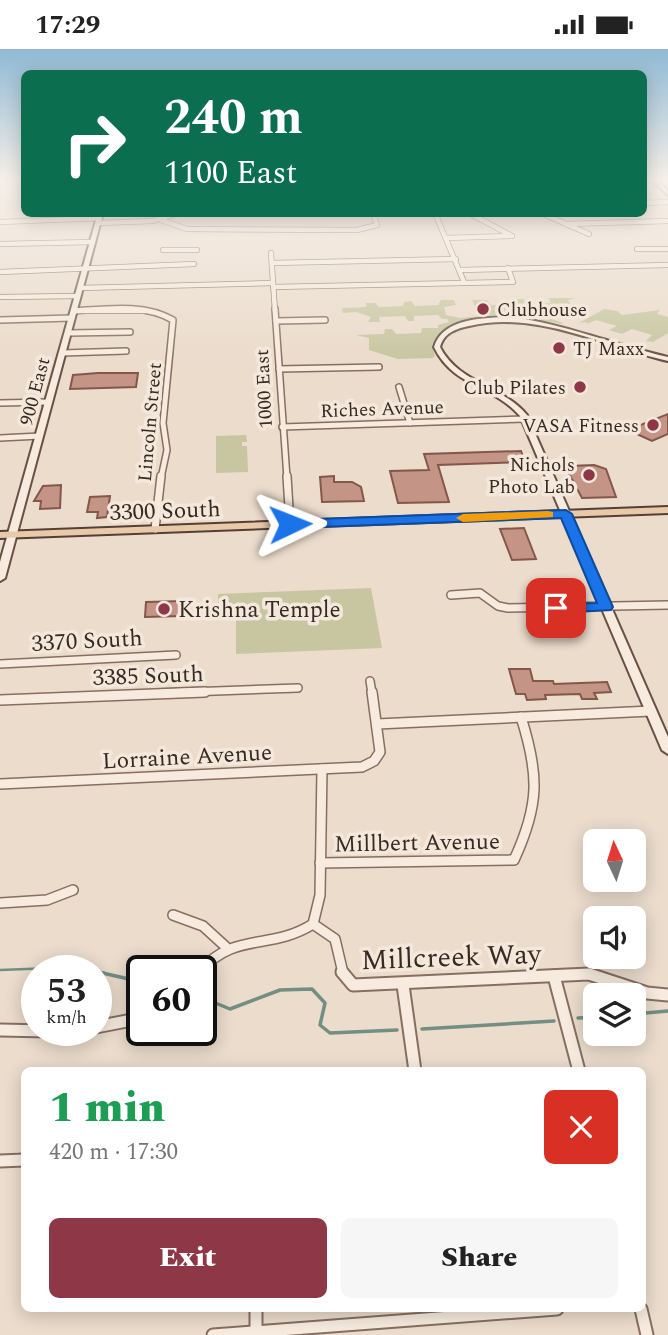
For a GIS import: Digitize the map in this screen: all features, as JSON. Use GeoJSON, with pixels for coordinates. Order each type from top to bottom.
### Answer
{"type":"FeatureCollection","features":[{"type":"Feature","properties":{"kind":"main road","name":"3300 South"},"geometry":{"type":"LineString","coordinates":[[0,535],[668,510]]}},
{"type":"Feature","properties":{"kind":"street"},"geometry":{"type":"LineString","coordinates":[[447,241],[464,282]]}},
{"type":"Feature","properties":{"kind":"street"},"geometry":{"type":"LineString","coordinates":[[0,244],[93,242]]}},
{"type":"Feature","properties":{"kind":"street","name":"900 East"},"geometry":{"type":"LineString","coordinates":[[0,579],[93,242]]}},
{"type":"Feature","properties":{"kind":"street"},"geometry":{"type":"LineString","coordinates":[[651,265],[637,249],[668,249]]}},
{"type":"Feature","properties":{"kind":"street"},"geometry":{"type":"LineString","coordinates":[[163,250],[197,250]]}},
{"type":"Feature","properties":{"kind":"street"},"geometry":{"type":"LineString","coordinates":[[171,265],[172,252]]}},
{"type":"Feature","properties":{"kind":"street","name":"1000 East"},"geometry":{"type":"LineString","coordinates":[[271,253],[290,524]]}},
{"type":"Feature","properties":{"kind":"street"},"geometry":{"type":"LineString","coordinates":[[272,263],[456,259]]}},
{"type":"Feature","properties":{"kind":"street"},"geometry":{"type":"LineString","coordinates":[[0,272],[194,264]]}},
{"type":"Feature","properties":{"kind":"street"},"geometry":{"type":"LineString","coordinates":[[461,270],[668,265]]}},
{"type":"Feature","properties":{"kind":"street"},"geometry":{"type":"LineString","coordinates":[[80,288],[513,282],[508,268]]}},
{"type":"Feature","properties":{"kind":"street"},"geometry":{"type":"LineString","coordinates":[[0,297],[78,296]]}},
{"type":"Feature","properties":{"kind":"street","name":"Lincoln Street"},"geometry":{"type":"LineString","coordinates":[[73,315],[121,310],[162,314],[172,318],[163,423],[167,432],[155,530]]}},
{"type":"Feature","properties":{"kind":"street"},"geometry":{"type":"LineString","coordinates":[[0,320],[73,315]]}},
{"type":"Feature","properties":{"kind":"street"},"geometry":{"type":"LineString","coordinates":[[276,321],[325,320]]}},
{"type":"Feature","properties":{"kind":"street"},"geometry":{"type":"LineString","coordinates":[[668,359],[529,321],[482,321],[458,326],[443,335],[437,347],[446,363],[461,375],[513,403],[525,419],[668,750]]}},
{"type":"Feature","properties":{"kind":"street"},"geometry":{"type":"LineString","coordinates":[[68,333],[130,332]]}},
{"type":"Feature","properties":{"kind":"street"},"geometry":{"type":"LineString","coordinates":[[62,353],[125,351]]}},
{"type":"Feature","properties":{"kind":"street"},"geometry":{"type":"LineString","coordinates":[[279,369],[379,367]]}},
{"type":"Feature","properties":{"kind":"street"},"geometry":{"type":"LineString","coordinates":[[399,387],[410,423]]}},
{"type":"Feature","properties":{"kind":"street"},"geometry":{"type":"LineString","coordinates":[[0,403],[49,402]]}},
{"type":"Feature","properties":{"kind":"street","name":"Riches Avenue"},"geometry":{"type":"LineString","coordinates":[[282,428],[525,419]]}},
{"type":"Feature","properties":{"kind":"street"},"geometry":{"type":"LineString","coordinates":[[0,438],[40,436]]}},
{"type":"Feature","properties":{"kind":"street"},"geometry":{"type":"LineString","coordinates":[[451,595],[477,592],[505,608],[668,605]]}},
{"type":"Feature","properties":{"kind":"street","name":"3370 South"},"geometry":{"type":"LineString","coordinates":[[0,664],[176,655]]}},
{"type":"Feature","properties":{"kind":"street"},"geometry":{"type":"LineString","coordinates":[[370,681],[377,724],[651,711]]}},
{"type":"Feature","properties":{"kind":"street","name":"3385 South"},"geometry":{"type":"LineString","coordinates":[[0,701],[298,688]]}},
{"type":"Feature","properties":{"kind":"street","name":"Millbert Avenue"},"geometry":{"type":"LineString","coordinates":[[320,863],[514,860],[521,846],[535,783],[533,759],[521,717]]}},
{"type":"Feature","properties":{"kind":"street","name":"Lorraine Avenue"},"geometry":{"type":"LineString","coordinates":[[0,785],[362,767],[374,761],[380,752],[377,724]]}},
{"type":"Feature","properties":{"kind":"street"},"geometry":{"type":"LineString","coordinates":[[213,955],[226,947],[285,940],[313,924],[321,900],[322,769]]}},
{"type":"Feature","properties":{"kind":"street"},"geometry":{"type":"LineString","coordinates":[[0,903],[47,900],[73,890]]}},
{"type":"Feature","properties":{"kind":"street"},"geometry":{"type":"LineString","coordinates":[[173,915],[191,918],[204,925],[226,947]]}},
{"type":"Feature","properties":{"kind":"street","name":"Millcreek Way"},"geometry":{"type":"LineString","coordinates":[[313,924],[335,939],[340,969],[346,981],[353,985],[600,975],[650,995],[668,995]]}},
{"type":"Feature","properties":{"kind":"street"},"geometry":{"type":"LineString","coordinates":[[554,975],[578,1067]]}},
{"type":"Feature","properties":{"kind":"street"},"geometry":{"type":"LineString","coordinates":[[403,985],[414,1067]]}},
{"type":"Feature","properties":{"kind":"street"},"geometry":{"type":"LineString","coordinates":[[0,1030],[21,1030]]}},
{"type":"Feature","properties":{"kind":"street"},"geometry":{"type":"LineString","coordinates":[[0,1161],[21,1160]]}},
{"type":"Feature","properties":{"kind":"street"},"geometry":{"type":"LineString","coordinates":[[256,1312],[256,1332]]}},
{"type":"Feature","properties":{"kind":"street"},"geometry":{"type":"LineString","coordinates":[[213,1335],[474,1312]]}},
{"type":"Feature","properties":{"kind":"street"},"geometry":{"type":"LineString","coordinates":[[642,1312],[647,1335]]}},
{"type":"Feature","properties":{"kind":"shaded area"},"geometry":{"type":"Polygon","coordinates":[[[549,298],[575,298],[568,300],[573,308],[582,309],[558,311],[544,316],[563,323],[561,324],[490,317],[456,324],[442,332],[432,345],[435,356],[433,358],[398,359],[369,350],[369,338],[356,335],[384,334],[385,329],[392,329],[396,334],[421,333],[422,328],[438,328],[438,325],[449,322],[447,319],[438,315],[414,316],[414,321],[408,321],[405,316],[379,317],[380,322],[368,322],[371,317],[356,312],[343,313],[342,308],[366,307],[366,303],[375,303],[379,307],[403,306],[404,302],[411,301],[415,306],[438,305],[441,300],[454,300],[456,305],[444,307],[446,315],[460,318],[479,316],[472,300],[487,300],[491,305],[515,304],[514,299],[523,299],[529,304],[551,303],[549,298]]]}},
{"type":"Feature","properties":{"kind":"shaded area"},"geometry":{"type":"Polygon","coordinates":[[[604,309],[617,311],[622,315],[660,310],[657,314],[668,317],[668,333],[653,342],[646,341],[652,335],[632,329],[622,334],[609,330],[617,326],[596,320],[587,324],[579,323],[604,309]]]}},
{"type":"Feature","properties":{"kind":"shaded area"},"geometry":{"type":"Polygon","coordinates":[[[246,435],[247,442],[242,442],[242,446],[247,446],[248,472],[216,473],[216,436],[246,435]]]}},
{"type":"Feature","properties":{"kind":"shaded area"},"geometry":{"type":"Polygon","coordinates":[[[371,588],[382,648],[236,654],[236,613],[218,613],[218,594],[371,588]]]}},
{"type":"Feature","properties":{"kind":"building"},"geometry":{"type":"Polygon","coordinates":[[[138,373],[136,387],[70,389],[73,375],[138,373]]]}},
{"type":"Feature","properties":{"kind":"building","name":"VASA Fitness"},"geometry":{"type":"Polygon","coordinates":[[[668,414],[668,434],[652,441],[628,430],[668,414]]]}},
{"type":"Feature","properties":{"kind":"building"},"geometry":{"type":"Polygon","coordinates":[[[521,451],[525,462],[438,465],[449,502],[398,503],[390,471],[429,470],[424,454],[521,451]]]}},
{"type":"Feature","properties":{"kind":"building"},"geometry":{"type":"Polygon","coordinates":[[[594,465],[606,469],[616,497],[582,498],[567,470],[572,470],[570,466],[594,465]]]}},
{"type":"Feature","properties":{"kind":"building"},"geometry":{"type":"Polygon","coordinates":[[[334,476],[334,482],[352,482],[361,487],[364,501],[322,502],[320,477],[334,476]]]}},
{"type":"Feature","properties":{"kind":"building"},"geometry":{"type":"Polygon","coordinates":[[[61,485],[60,508],[40,509],[41,501],[34,501],[43,486],[61,485]]]}},
{"type":"Feature","properties":{"kind":"building"},"geometry":{"type":"Polygon","coordinates":[[[110,496],[107,517],[97,518],[98,512],[87,512],[90,497],[110,496]]]}},
{"type":"Feature","properties":{"kind":"building"},"geometry":{"type":"Polygon","coordinates":[[[524,528],[536,559],[512,560],[500,529],[524,528]]]}},
{"type":"Feature","properties":{"kind":"building","name":"Krishna Temple"},"geometry":{"type":"Polygon","coordinates":[[[183,601],[182,616],[145,617],[146,602],[183,601]]]}},
{"type":"Feature","properties":{"kind":"building"},"geometry":{"type":"Polygon","coordinates":[[[509,669],[530,669],[533,681],[553,681],[554,684],[607,682],[611,692],[594,693],[597,699],[582,699],[580,694],[545,695],[546,699],[527,700],[525,694],[516,694],[509,669]]]}},
{"type":"Feature","properties":{"kind":"waterway"},"geometry":{"type":"LineString","coordinates":[[0,970],[21,969]]}},
{"type":"Feature","properties":{"kind":"waterway"},"geometry":{"type":"LineString","coordinates":[[112,975],[126,978]]}},
{"type":"Feature","properties":{"kind":"waterway"},"geometry":{"type":"LineString","coordinates":[[217,1004],[230,1009],[280,990],[312,989],[325,1003],[320,1025],[330,1033],[397,1030]]}},
{"type":"Feature","properties":{"kind":"waterway"},"geometry":{"type":"LineString","coordinates":[[646,1013],[668,1011]]}},
{"type":"Feature","properties":{"kind":"waterway"},"geometry":{"type":"LineString","coordinates":[[578,1018],[583,1018]]}},
{"type":"Feature","properties":{"kind":"waterway"},"geometry":{"type":"LineString","coordinates":[[422,1029],[554,1021]]}},
{"type":"Feature","properties":{"kind":"slow traffic"},"geometry":{"type":"LineString","coordinates":[[463,518],[548,515]]}},
{"type":"Feature","properties":{"kind":"place","name":"Clubhouse"},"geometry":{"type":"Point","coordinates":[483,309]}},
{"type":"Feature","properties":{"kind":"place","name":"TJ Maxx"},"geometry":{"type":"Point","coordinates":[559,348]}},
{"type":"Feature","properties":{"kind":"place","name":"Club Pilates"},"geometry":{"type":"Point","coordinates":[580,387]}},
{"type":"Feature","properties":{"kind":"place","name":"VASA Fitness"},"geometry":{"type":"Point","coordinates":[653,425]}},
{"type":"Feature","properties":{"kind":"place","name":"Nichols Photo Lab"},"geometry":{"type":"Point","coordinates":[589,475]}},
{"type":"Feature","properties":{"kind":"place","name":"Krishna Temple"},"geometry":{"type":"Point","coordinates":[164,609]}},
{"type":"Feature","properties":{"kind":"route"},"geometry":{"type":"LineString","coordinates":[[290,524],[566,514],[606,607],[556,608]]}}]}
